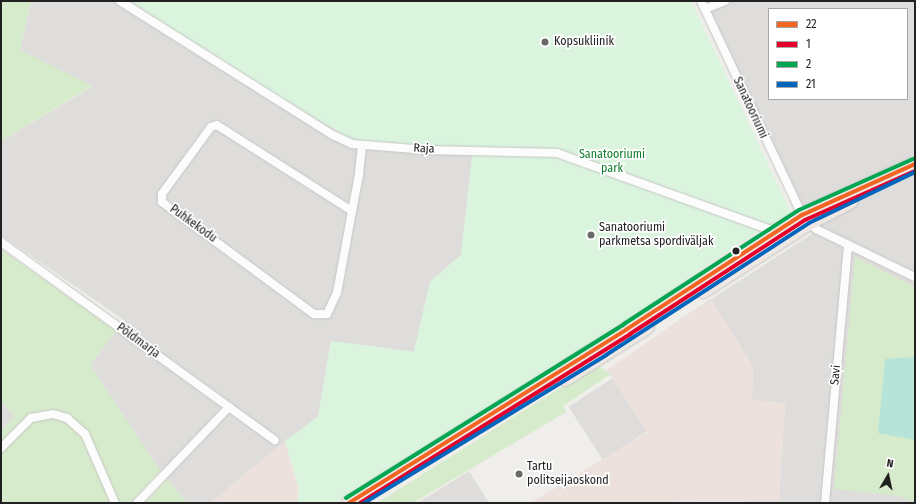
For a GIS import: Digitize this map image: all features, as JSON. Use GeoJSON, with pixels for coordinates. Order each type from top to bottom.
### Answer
{"type":"FeatureCollection","features":[{"type":"Feature","properties":{"kind":"highway"},"geometry":{"type":"LineString","coordinates":[[364,503],[606,355],[806,219],[915,164]]}},
{"type":"Feature","properties":{"kind":"highway"},"geometry":{"type":"LineString","coordinates":[[349,503],[627,329],[779,229],[846,203],[915,172]]}},
{"type":"Feature","properties":{"kind":"street","name":"Raja"},"geometry":{"type":"LineString","coordinates":[[120,1],[333,135],[362,146],[427,150],[557,153],[768,229],[779,229]]}},
{"type":"Feature","properties":{"kind":"street","name":"Sanatooriumi"},"geometry":{"type":"LineString","coordinates":[[701,1],[806,219]]}},
{"type":"Feature","properties":{"kind":"street"},"geometry":{"type":"LineString","coordinates":[[705,9],[725,1]]}},
{"type":"Feature","properties":{"kind":"street","name":"Puhkekodu"},"geometry":{"type":"LineString","coordinates":[[352,211],[217,125],[211,127],[162,194],[162,202],[314,314],[327,314],[334,304],[352,211],[362,146]]}},
{"type":"Feature","properties":{"kind":"street"},"geometry":{"type":"LineString","coordinates":[[806,219],[816,229],[848,246],[915,277]]}},
{"type":"Feature","properties":{"kind":"street","name":"Põldmarja"},"geometry":{"type":"LineString","coordinates":[[1,242],[275,440]]}},
{"type":"Feature","properties":{"kind":"street","name":"Savi"},"geometry":{"type":"LineString","coordinates":[[825,503],[848,246]]}},
{"type":"Feature","properties":{"kind":"street"},"geometry":{"type":"LineString","coordinates":[[137,503],[229,407]]}},
{"type":"Feature","properties":{"kind":"street"},"geometry":{"type":"LineString","coordinates":[[1,448],[31,418],[53,414],[67,418],[80,428],[89,441],[115,503]]}},
{"type":"Feature","properties":{"kind":"shaded area"},"geometry":{"type":"Polygon","coordinates":[[[31,1],[118,1],[473,149],[461,255],[430,282],[414,352],[331,341],[318,417],[285,441],[210,503],[187,503],[160,471],[90,365],[124,320],[1,235],[1,141],[92,87],[20,50],[31,1]]]}},
{"type":"Feature","properties":{"kind":"shaded area"},"geometry":{"type":"Polygon","coordinates":[[[704,1],[915,1],[915,503],[745,503],[746,500],[779,501],[785,403],[752,400],[753,366],[679,320],[812,234],[704,1]]]}},
{"type":"Feature","properties":{"kind":"shaded area"},"geometry":{"type":"Polygon","coordinates":[[[712,300],[753,366],[752,400],[785,403],[779,501],[531,503],[647,432],[607,370],[679,320],[712,300]]]}},
{"type":"Feature","properties":{"kind":"shaded area"},"geometry":{"type":"Polygon","coordinates":[[[613,378],[647,431],[603,460],[569,407],[613,378]]]}},
{"type":"Feature","properties":{"kind":"shaded area"},"geometry":{"type":"Polygon","coordinates":[[[1,401],[15,417],[1,430],[1,401]]]}},
{"type":"Feature","properties":{"kind":"shaded area"},"geometry":{"type":"Polygon","coordinates":[[[285,441],[298,486],[298,503],[210,503],[285,441]]]}},
{"type":"Feature","properties":{"kind":"shaded area"},"geometry":{"type":"Polygon","coordinates":[[[469,471],[489,503],[417,503],[442,488],[469,471]]]}},
{"type":"Feature","properties":{"kind":"green space"},"geometry":{"type":"Polygon","coordinates":[[[1,1],[31,1],[20,50],[92,86],[1,141],[1,1]]]}},
{"type":"Feature","properties":{"kind":"green space","name":"Sanatooriumi park"},"geometry":{"type":"Polygon","coordinates":[[[128,1],[691,1],[791,213],[759,231],[702,269],[691,279],[507,398],[335,503],[298,503],[298,486],[285,441],[318,417],[331,341],[414,352],[430,282],[461,255],[473,149],[356,142],[266,90],[128,1]]]}},
{"type":"Feature","properties":{"kind":"green space"},"geometry":{"type":"Polygon","coordinates":[[[1,249],[116,331],[90,365],[160,471],[130,503],[1,503],[1,430],[15,417],[1,401],[1,249]]]}},
{"type":"Feature","properties":{"kind":"green space"},"geometry":{"type":"Polygon","coordinates":[[[855,257],[915,287],[915,502],[898,496],[834,489],[855,257]]]}},
{"type":"Feature","properties":{"kind":"green space"},"geometry":{"type":"Polygon","coordinates":[[[915,357],[915,440],[878,433],[885,359],[915,357]]]}},
{"type":"Feature","properties":{"kind":"green space"},"geometry":{"type":"Polygon","coordinates":[[[600,367],[611,374],[563,406],[566,412],[413,503],[377,503],[531,406],[592,369],[600,367]]]}},
{"type":"Feature","properties":{"kind":"green space"},"geometry":{"type":"Polygon","coordinates":[[[167,479],[187,503],[145,503],[167,479]]]}},
{"type":"Feature","properties":{"kind":"transit line","name":"2"},"geometry":{"type":"LineString","coordinates":[[346,498],[624,324],[799,210],[913,159]]}},
{"type":"Feature","properties":{"kind":"transit line","name":"22"},"geometry":{"type":"LineString","coordinates":[[349,503],[627,329],[802,215],[915,164]]}},
{"type":"Feature","properties":{"kind":"transit line","name":"1"},"geometry":{"type":"LineString","coordinates":[[360,503],[630,334],[805,220],[915,171]]}},
{"type":"Feature","properties":{"kind":"transit line","name":"21"},"geometry":{"type":"LineString","coordinates":[[364,503],[606,355],[809,223],[915,172]]}},
{"type":"Feature","properties":{"kind":"place","name":"Kopsukliinik"},"geometry":{"type":"Point","coordinates":[545,42]}},
{"type":"Feature","properties":{"kind":"place","name":"Sanatooriumi parkmetsa spordiväljak"},"geometry":{"type":"Point","coordinates":[591,235]}},
{"type":"Feature","properties":{"kind":"place","name":"Tartu politseijaoskond"},"geometry":{"type":"Point","coordinates":[519,474]}}]}
